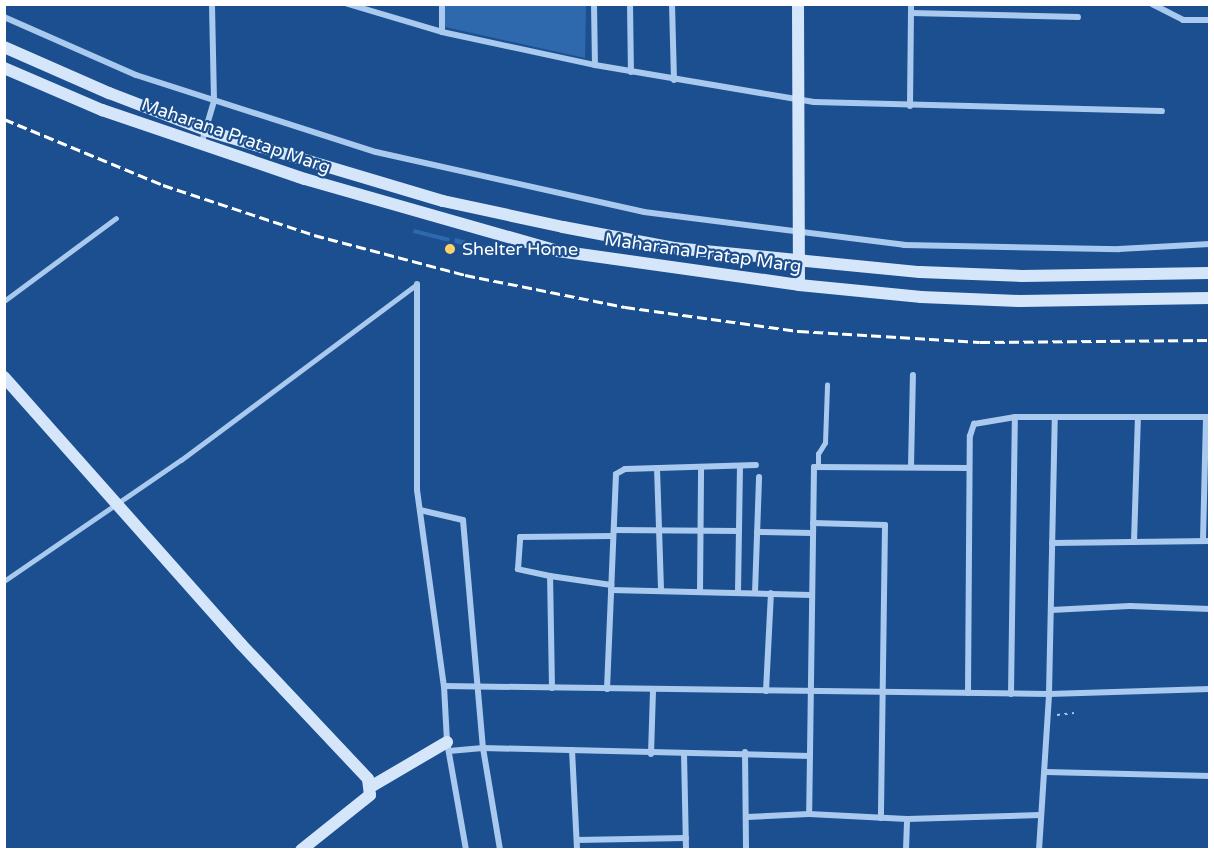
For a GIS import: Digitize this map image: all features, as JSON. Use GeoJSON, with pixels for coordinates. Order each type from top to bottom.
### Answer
{"type":"FeatureCollection","features":[{"type":"Feature","properties":{"kind":"main road"},"geometry":{"type":"LineString","coordinates":[[798,4],[799,285]]}},
{"type":"Feature","properties":{"kind":"main road","name":"Maharana Pratap Marg"},"geometry":{"type":"LineString","coordinates":[[4,47],[109,93],[208,131],[476,208],[674,248],[800,261],[1022,276],[1209,273]]}},
{"type":"Feature","properties":{"kind":"main road","name":"Maharana Pratap Marg"},"geometry":{"type":"LineString","coordinates":[[4,68],[102,110],[201,145],[435,219],[558,251],[799,285],[1020,301],[1209,298]]}},
{"type":"Feature","properties":{"kind":"main road"},"geometry":{"type":"LineString","coordinates":[[4,377],[372,786]]}},
{"type":"Feature","properties":{"kind":"main road"},"geometry":{"type":"LineString","coordinates":[[372,786],[448,747]]}},
{"type":"Feature","properties":{"kind":"main road"},"geometry":{"type":"LineString","coordinates":[[301,849],[370,795],[372,786]]}},
{"type":"Feature","properties":{"kind":"street"},"geometry":{"type":"LineString","coordinates":[[201,145],[208,131],[214,101],[212,4]]}},
{"type":"Feature","properties":{"kind":"street"},"geometry":{"type":"LineString","coordinates":[[442,4],[442,32]]}},
{"type":"Feature","properties":{"kind":"street"},"geometry":{"type":"LineString","coordinates":[[594,4],[595,65]]}},
{"type":"Feature","properties":{"kind":"street"},"geometry":{"type":"LineString","coordinates":[[630,4],[631,72]]}},
{"type":"Feature","properties":{"kind":"street"},"geometry":{"type":"LineString","coordinates":[[672,4],[674,80]]}},
{"type":"Feature","properties":{"kind":"street"},"geometry":{"type":"LineString","coordinates":[[910,4],[910,106]]}},
{"type":"Feature","properties":{"kind":"street"},"geometry":{"type":"LineString","coordinates":[[1152,4],[1183,20],[1209,20]]}},
{"type":"Feature","properties":{"kind":"street"},"geometry":{"type":"LineString","coordinates":[[352,5],[442,32],[595,65],[799,100],[910,106],[1162,111]]}},
{"type":"Feature","properties":{"kind":"street"},"geometry":{"type":"LineString","coordinates":[[911,13],[1078,17]]}},
{"type":"Feature","properties":{"kind":"street"},"geometry":{"type":"LineString","coordinates":[[4,17],[136,75],[375,152],[500,183],[644,212],[904,245],[1119,249],[1209,244]]}},
{"type":"Feature","properties":{"kind":"street"},"geometry":{"type":"LineString","coordinates":[[417,284],[420,510],[444,686],[448,747],[466,849]]}},
{"type":"Feature","properties":{"kind":"street"},"geometry":{"type":"LineString","coordinates":[[911,467],[913,375]]}},
{"type":"Feature","properties":{"kind":"street"},"geometry":{"type":"LineString","coordinates":[[1011,694],[1015,417]]}},
{"type":"Feature","properties":{"kind":"street"},"geometry":{"type":"LineString","coordinates":[[968,693],[969,468],[970,435],[974,424],[1015,417],[1208,417],[1206,540],[1052,543]]}},
{"type":"Feature","properties":{"kind":"street"},"geometry":{"type":"LineString","coordinates":[[1040,849],[1040,815],[1046,772],[1049,694],[1055,417]]}},
{"type":"Feature","properties":{"kind":"street"},"geometry":{"type":"LineString","coordinates":[[1134,542],[1138,417]]}},
{"type":"Feature","properties":{"kind":"street"},"geometry":{"type":"LineString","coordinates":[[607,689],[616,474],[625,469],[756,465]]}},
{"type":"Feature","properties":{"kind":"street"},"geometry":{"type":"LineString","coordinates":[[738,593],[740,466]]}},
{"type":"Feature","properties":{"kind":"street"},"geometry":{"type":"LineString","coordinates":[[809,814],[814,466],[969,468]]}},
{"type":"Feature","properties":{"kind":"street"},"geometry":{"type":"LineString","coordinates":[[700,592],[701,467]]}},
{"type":"Feature","properties":{"kind":"street"},"geometry":{"type":"LineString","coordinates":[[657,468],[661,591]]}},
{"type":"Feature","properties":{"kind":"street"},"geometry":{"type":"LineString","coordinates":[[754,593],[759,477]]}},
{"type":"Feature","properties":{"kind":"street"},"geometry":{"type":"LineString","coordinates":[[420,510],[463,520],[483,748],[500,849]]}},
{"type":"Feature","properties":{"kind":"street"},"geometry":{"type":"LineString","coordinates":[[813,523],[885,525],[881,818]]}},
{"type":"Feature","properties":{"kind":"street"},"geometry":{"type":"LineString","coordinates":[[739,531],[659,531],[520,537],[516,567],[611,588],[811,595]]}},
{"type":"Feature","properties":{"kind":"street"},"geometry":{"type":"LineString","coordinates":[[757,532],[812,533]]}},
{"type":"Feature","properties":{"kind":"street"},"geometry":{"type":"LineString","coordinates":[[550,576],[552,688]]}},
{"type":"Feature","properties":{"kind":"street"},"geometry":{"type":"LineString","coordinates":[[766,691],[771,593]]}},
{"type":"Feature","properties":{"kind":"street"},"geometry":{"type":"LineString","coordinates":[[1051,610],[1130,606],[1209,609]]}},
{"type":"Feature","properties":{"kind":"street"},"geometry":{"type":"LineString","coordinates":[[444,686],[1011,694],[1209,689]]}},
{"type":"Feature","properties":{"kind":"street"},"geometry":{"type":"LineString","coordinates":[[651,754],[653,690]]}},
{"type":"Feature","properties":{"kind":"street"},"geometry":{"type":"LineString","coordinates":[[448,747],[651,754],[745,752],[810,756]]}},
{"type":"Feature","properties":{"kind":"street"},"geometry":{"type":"LineString","coordinates":[[572,750],[577,849]]}},
{"type":"Feature","properties":{"kind":"street"},"geometry":{"type":"LineString","coordinates":[[745,752],[746,849]]}},
{"type":"Feature","properties":{"kind":"street"},"geometry":{"type":"LineString","coordinates":[[684,753],[686,849]]}},
{"type":"Feature","properties":{"kind":"street"},"geometry":{"type":"LineString","coordinates":[[1046,772],[1209,776]]}},
{"type":"Feature","properties":{"kind":"street"},"geometry":{"type":"LineString","coordinates":[[747,817],[809,814],[907,819],[1040,815]]}},
{"type":"Feature","properties":{"kind":"street"},"geometry":{"type":"LineString","coordinates":[[906,849],[907,819]]}},
{"type":"Feature","properties":{"kind":"street"},"geometry":{"type":"LineString","coordinates":[[577,840],[686,838]]}},
{"type":"Feature","properties":{"kind":"lane"},"geometry":{"type":"LineString","coordinates":[[4,302],[116,218]]}},
{"type":"Feature","properties":{"kind":"lane"},"geometry":{"type":"LineString","coordinates":[[4,581],[181,460],[417,284]]}},
{"type":"Feature","properties":{"kind":"lane"},"geometry":{"type":"LineString","coordinates":[[818,466],[818,454],[825,443],[826,385]]}},
{"type":"Feature","properties":{"kind":"path"},"geometry":{"type":"LineString","coordinates":[[1048,716],[1074,713]]}},
{"type":"Feature","properties":{"kind":"shaded area"},"geometry":{"type":"Polygon","coordinates":[[[445,5],[586,5],[585,58],[445,27],[445,5]]]}},
{"type":"Feature","properties":{"kind":"shaded area"},"geometry":{"type":"Polygon","coordinates":[[[414,229],[450,238],[449,242],[413,233],[414,229]]]}},
{"type":"Feature","properties":{"kind":"shaded area"},"geometry":{"type":"Polygon","coordinates":[[[455,238],[491,247],[490,252],[454,243],[455,238]]]}},
{"type":"Feature","properties":{"kind":"railway"},"geometry":{"type":"LineString","coordinates":[[4,119],[163,185],[314,235],[465,275],[625,307],[799,331],[980,342],[1210,340]]}},
{"type":"Feature","properties":{"kind":"place","name":"Shelter Home"},"geometry":{"type":"Point","coordinates":[450,249]}}]}
